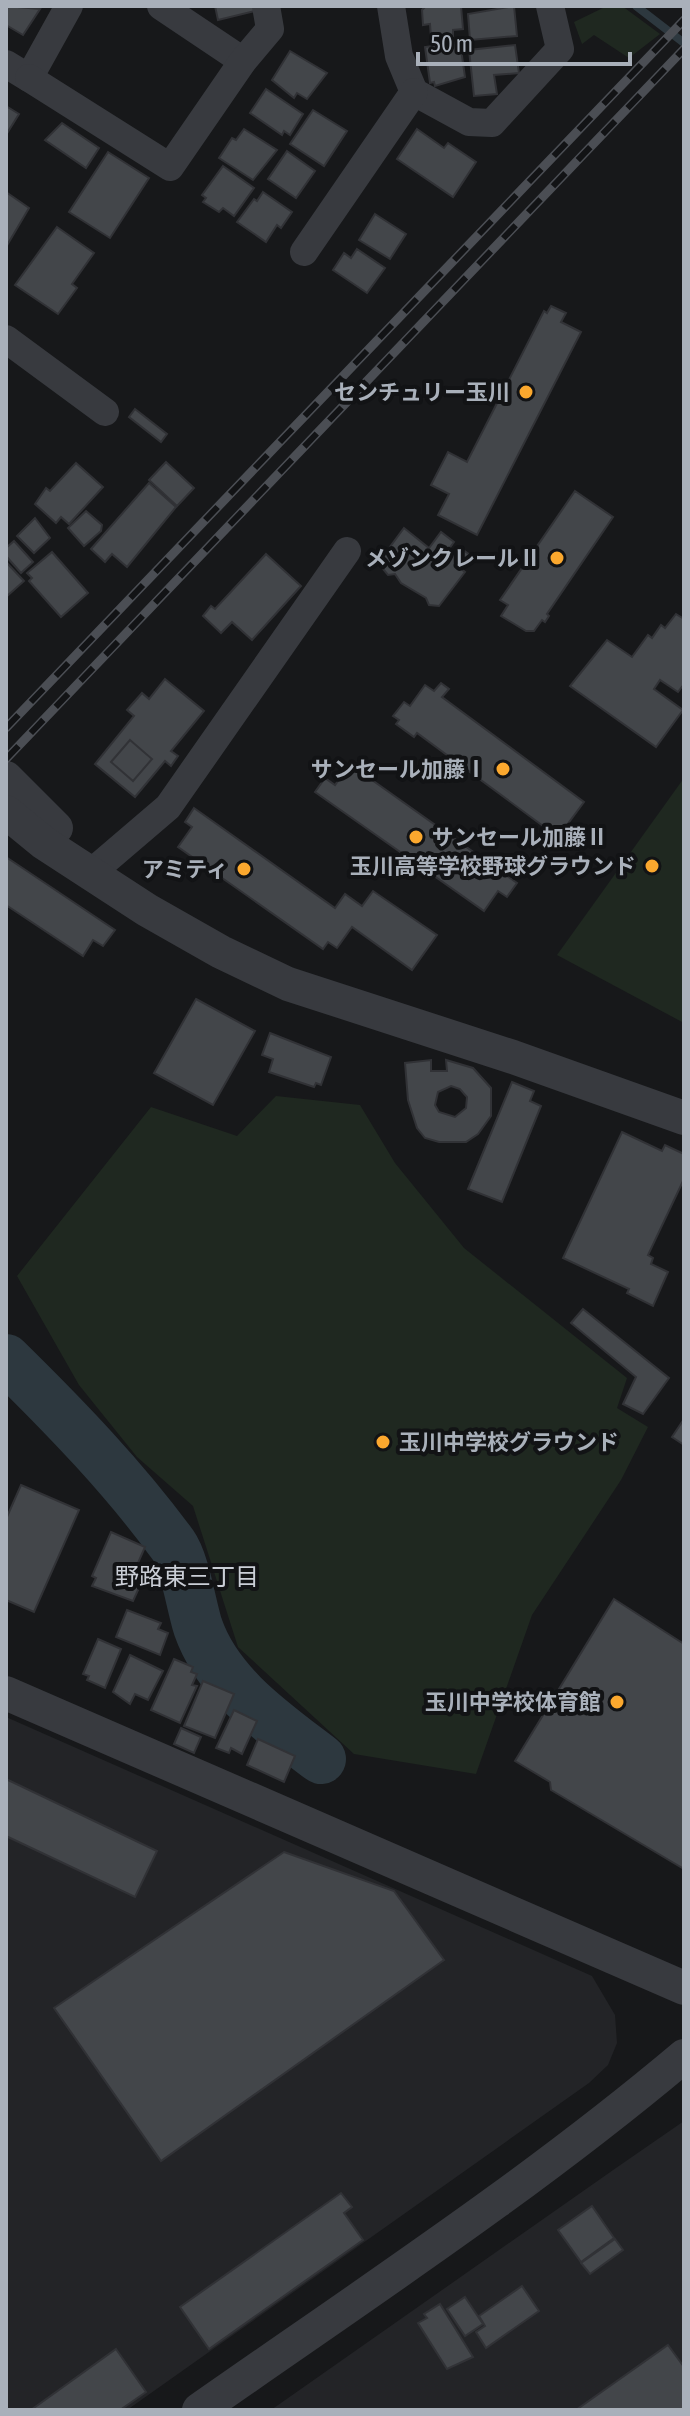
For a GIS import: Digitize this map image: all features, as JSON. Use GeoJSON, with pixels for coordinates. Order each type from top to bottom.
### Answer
{"type":"FeatureCollection","features":[{"type":"Feature","properties":{"kind":"street"},"geometry":{"type":"LineString","coordinates":[[69,6],[18,71],[170,167],[243,61],[270,29],[266,6]]}},
{"type":"Feature","properties":{"kind":"street"},"geometry":{"type":"LineString","coordinates":[[161,6],[243,61]]}},
{"type":"Feature","properties":{"kind":"street"},"geometry":{"type":"LineString","coordinates":[[391,6],[399,56],[414,92],[469,122],[492,123],[560,49],[550,6]]}},
{"type":"Feature","properties":{"kind":"street"},"geometry":{"type":"LineString","coordinates":[[304,252],[414,92]]}},
{"type":"Feature","properties":{"kind":"street"},"geometry":{"type":"LineString","coordinates":[[6,339],[105,412]]}},
{"type":"Feature","properties":{"kind":"street"},"geometry":{"type":"LineString","coordinates":[[92,872],[168,807],[347,551]]}},
{"type":"Feature","properties":{"kind":"street"},"geometry":{"type":"LineString","coordinates":[[6,778],[56,829],[92,872]]}},
{"type":"Feature","properties":{"kind":"street"},"geometry":{"type":"LineString","coordinates":[[6,812],[44,843],[160,917],[221,952],[288,984],[513,1057],[684,1118]]}},
{"type":"Feature","properties":{"kind":"street"},"geometry":{"type":"LineString","coordinates":[[6,1693],[684,1988]]}},
{"type":"Feature","properties":{"kind":"street"},"geometry":{"type":"LineString","coordinates":[[199,2410],[484,2210],[622,2108],[684,2056]]}},
{"type":"Feature","properties":{"kind":"shaded area"},"geometry":{"type":"Polygon","coordinates":[[[607,6],[622,6],[660,34],[629,58],[594,35],[582,44],[574,22],[607,6]]]}},
{"type":"Feature","properties":{"kind":"shaded area","name":"玉川高等学校野球グラウンド"},"geometry":{"type":"Polygon","coordinates":[[[684,778],[684,1023],[557,955],[684,778]]]}},
{"type":"Feature","properties":{"kind":"shaded area","name":"玉川中学校グラウンド"},"geometry":{"type":"Polygon","coordinates":[[[276,1096],[360,1105],[395,1163],[464,1248],[627,1378],[617,1408],[648,1427],[621,1480],[532,1615],[476,1774],[354,1754],[238,1647],[193,1506],[137,1457],[79,1385],[17,1276],[151,1107],[237,1136],[276,1096]]]}},
{"type":"Feature","properties":{"kind":"shaded area"},"geometry":{"type":"Polygon","coordinates":[[[6,1717],[592,1976],[615,2015],[617,2043],[608,2065],[589,2083],[127,2410],[6,2410],[6,1717]]]}},
{"type":"Feature","properties":{"kind":"shaded area"},"geometry":{"type":"Polygon","coordinates":[[[684,2121],[684,2410],[271,2410],[616,2168],[684,2121]]]}},
{"type":"Feature","properties":{"kind":"building"},"geometry":{"type":"Polygon","coordinates":[[[6,6],[40,9],[23,35],[6,25],[6,6]]]}},
{"type":"Feature","properties":{"kind":"building"},"geometry":{"type":"Polygon","coordinates":[[[215,6],[254,6],[255,11],[218,20],[215,6]]]}},
{"type":"Feature","properties":{"kind":"building"},"geometry":{"type":"Polygon","coordinates":[[[426,6],[461,6],[463,29],[453,30],[453,36],[431,38],[430,24],[423,25],[422,10],[426,6]]]}},
{"type":"Feature","properties":{"kind":"building"},"geometry":{"type":"Polygon","coordinates":[[[514,6],[517,36],[470,40],[468,14],[514,6]]]}},
{"type":"Feature","properties":{"kind":"building"},"geometry":{"type":"Polygon","coordinates":[[[460,42],[465,77],[435,86],[434,82],[430,83],[425,47],[460,42]]]}},
{"type":"Feature","properties":{"kind":"building"},"geometry":{"type":"Polygon","coordinates":[[[515,45],[519,73],[494,75],[497,94],[474,96],[469,50],[515,45]]]}},
{"type":"Feature","properties":{"kind":"building"},"geometry":{"type":"Polygon","coordinates":[[[290,51],[327,73],[307,99],[297,93],[294,98],[272,80],[290,51]]]}},
{"type":"Feature","properties":{"kind":"building"},"geometry":{"type":"Polygon","coordinates":[[[266,89],[303,114],[290,135],[284,131],[282,135],[250,113],[266,89]]]}},
{"type":"Feature","properties":{"kind":"building"},"geometry":{"type":"Polygon","coordinates":[[[6,106],[19,114],[6,135],[6,106]]]}},
{"type":"Feature","properties":{"kind":"building"},"geometry":{"type":"Polygon","coordinates":[[[313,110],[347,131],[324,166],[290,144],[313,110]]]}},
{"type":"Feature","properties":{"kind":"building"},"geometry":{"type":"Polygon","coordinates":[[[62,123],[99,148],[86,168],[45,140],[62,123]]]}},
{"type":"Feature","properties":{"kind":"building"},"geometry":{"type":"Polygon","coordinates":[[[244,129],[277,150],[253,180],[219,158],[232,138],[236,140],[244,129]]]}},
{"type":"Feature","properties":{"kind":"building"},"geometry":{"type":"Polygon","coordinates":[[[417,129],[444,148],[448,143],[476,162],[453,197],[397,159],[417,129]]]}},
{"type":"Feature","properties":{"kind":"building"},"geometry":{"type":"Polygon","coordinates":[[[287,151],[315,171],[296,198],[268,179],[287,151]]]}},
{"type":"Feature","properties":{"kind":"building"},"geometry":{"type":"Polygon","coordinates":[[[108,152],[149,178],[110,238],[69,212],[108,152]]]}},
{"type":"Feature","properties":{"kind":"building"},"geometry":{"type":"Polygon","coordinates":[[[223,166],[254,188],[234,216],[223,208],[219,212],[203,202],[206,198],[202,195],[223,166]]]}},
{"type":"Feature","properties":{"kind":"building"},"geometry":{"type":"Polygon","coordinates":[[[6,192],[29,208],[6,247],[6,192]]]}},
{"type":"Feature","properties":{"kind":"building"},"geometry":{"type":"Polygon","coordinates":[[[263,192],[292,212],[281,228],[277,225],[266,242],[237,222],[263,192]]]}},
{"type":"Feature","properties":{"kind":"building"},"geometry":{"type":"Polygon","coordinates":[[[375,214],[406,234],[390,259],[359,240],[375,214]]]}},
{"type":"Feature","properties":{"kind":"building"},"geometry":{"type":"Polygon","coordinates":[[[57,227],[94,253],[72,284],[77,288],[58,314],[15,285],[57,227]]]}},
{"type":"Feature","properties":{"kind":"building"},"geometry":{"type":"Polygon","coordinates":[[[357,249],[385,268],[367,293],[333,270],[344,253],[351,258],[357,249]]]}},
{"type":"Feature","properties":{"kind":"building","name":"センチュリー玉川"},"geometry":{"type":"Polygon","coordinates":[[[551,306],[566,313],[561,322],[581,332],[477,535],[438,515],[449,494],[431,485],[448,452],[467,462],[544,311],[547,313],[551,306]]]}},
{"type":"Feature","properties":{"kind":"building"},"geometry":{"type":"Polygon","coordinates":[[[135,409],[167,434],[161,442],[129,417],[135,409]]]}},
{"type":"Feature","properties":{"kind":"building"},"geometry":{"type":"Polygon","coordinates":[[[166,462],[194,488],[177,506],[149,480],[166,462]]]}},
{"type":"Feature","properties":{"kind":"building"},"geometry":{"type":"Polygon","coordinates":[[[76,463],[103,487],[69,524],[61,517],[56,523],[35,504],[46,488],[50,491],[76,463]]]}},
{"type":"Feature","properties":{"kind":"building"},"geometry":{"type":"Polygon","coordinates":[[[149,483],[176,507],[127,567],[112,554],[105,562],[91,549],[149,483]]]}},
{"type":"Feature","properties":{"kind":"building","name":"メゾンクレールⅡ"},"geometry":{"type":"Polygon","coordinates":[[[575,491],[613,517],[547,614],[549,616],[545,622],[542,620],[534,631],[526,631],[501,616],[508,605],[500,600],[575,491]]]}},
{"type":"Feature","properties":{"kind":"building"},"geometry":{"type":"Polygon","coordinates":[[[86,511],[102,525],[101,531],[84,546],[68,528],[86,511]]]}},
{"type":"Feature","properties":{"kind":"building"},"geometry":{"type":"Polygon","coordinates":[[[35,518],[50,538],[34,553],[17,536],[35,518]]]}},
{"type":"Feature","properties":{"kind":"building"},"geometry":{"type":"Polygon","coordinates":[[[404,528],[429,548],[441,532],[454,542],[449,549],[457,555],[462,549],[470,555],[460,568],[465,572],[439,606],[429,605],[426,598],[401,583],[395,574],[388,575],[378,563],[404,528]]]}},
{"type":"Feature","properties":{"kind":"building"},"geometry":{"type":"Polygon","coordinates":[[[14,541],[33,562],[21,573],[6,556],[6,548],[14,541]]]}},
{"type":"Feature","properties":{"kind":"building"},"geometry":{"type":"Polygon","coordinates":[[[52,552],[88,593],[61,617],[29,581],[32,578],[27,573],[52,552]]]}},
{"type":"Feature","properties":{"kind":"building"},"geometry":{"type":"Polygon","coordinates":[[[266,554],[301,586],[252,640],[232,622],[221,633],[203,616],[211,606],[215,609],[266,554]]]}},
{"type":"Feature","properties":{"kind":"building"},"geometry":{"type":"Polygon","coordinates":[[[6,562],[24,581],[6,597],[6,562]]]}},
{"type":"Feature","properties":{"kind":"building"},"geometry":{"type":"Polygon","coordinates":[[[676,614],[684,619],[684,684],[678,692],[660,680],[654,689],[683,710],[656,747],[570,686],[607,640],[632,657],[648,635],[652,638],[661,625],[665,628],[676,614]]]}},
{"type":"Feature","properties":{"kind":"building"},"geometry":{"type":"Polygon","coordinates":[[[165,679],[204,711],[171,751],[178,756],[171,766],[165,761],[135,797],[95,764],[134,716],[127,710],[142,693],[149,699],[165,679]]]}},
{"type":"Feature","properties":{"kind":"building","name":"サンセール加藤Ⅰ"},"geometry":{"type":"Polygon","coordinates":[[[441,683],[449,689],[442,697],[584,802],[558,837],[417,733],[414,737],[396,724],[399,720],[393,716],[404,702],[410,706],[425,685],[434,691],[441,683]]]}},
{"type":"Feature","properties":{"kind":"building"},"geometry":{"type":"Polygon","coordinates":[[[130,740],[152,759],[133,781],[111,762],[130,740]]]}},
{"type":"Feature","properties":{"kind":"building","name":"サンセール加藤Ⅱ"},"geometry":{"type":"Polygon","coordinates":[[[364,759],[372,765],[365,775],[517,883],[507,897],[498,891],[484,911],[315,792],[325,778],[335,785],[350,764],[357,768],[364,759]]]}},
{"type":"Feature","properties":{"kind":"building","name":"アミティ"},"geometry":{"type":"Polygon","coordinates":[[[194,808],[335,908],[345,894],[362,906],[373,891],[437,935],[412,970],[352,927],[337,948],[328,942],[323,949],[178,847],[192,827],[185,822],[194,808]]]}},
{"type":"Feature","properties":{"kind":"building"},"geometry":{"type":"Polygon","coordinates":[[[6,857],[115,930],[103,946],[93,940],[83,956],[6,905],[6,857]]]}},
{"type":"Feature","properties":{"kind":"building"},"geometry":{"type":"Polygon","coordinates":[[[196,999],[255,1031],[213,1105],[154,1073],[196,999]]]}},
{"type":"Feature","properties":{"kind":"building"},"geometry":{"type":"Polygon","coordinates":[[[270,1033],[331,1057],[321,1085],[316,1083],[314,1087],[269,1072],[273,1059],[262,1055],[270,1033]]]}},
{"type":"Feature","properties":{"kind":"building"},"geometry":{"type":"Polygon","coordinates":[[[431,1060],[431,1071],[447,1071],[446,1060],[473,1068],[491,1088],[491,1116],[478,1134],[466,1142],[439,1142],[425,1138],[417,1128],[408,1100],[405,1063],[431,1060]],[[451,1086],[438,1092],[435,1105],[439,1112],[455,1117],[466,1108],[467,1097],[460,1089],[451,1086]]]}},
{"type":"Feature","properties":{"kind":"building"},"geometry":{"type":"Polygon","coordinates":[[[512,1082],[534,1091],[530,1101],[541,1106],[502,1202],[468,1189],[512,1082]]]}},
{"type":"Feature","properties":{"kind":"building"},"geometry":{"type":"Polygon","coordinates":[[[622,1132],[662,1151],[665,1145],[684,1154],[684,1179],[648,1255],[653,1258],[651,1264],[668,1272],[653,1306],[627,1293],[629,1289],[563,1258],[622,1132]]]}},
{"type":"Feature","properties":{"kind":"building"},"geometry":{"type":"Polygon","coordinates":[[[583,1309],[669,1378],[643,1414],[623,1404],[636,1377],[571,1323],[583,1309]]]}},
{"type":"Feature","properties":{"kind":"building"},"geometry":{"type":"Polygon","coordinates":[[[684,1419],[684,1445],[672,1437],[684,1419]]]}},
{"type":"Feature","properties":{"kind":"building"},"geometry":{"type":"Polygon","coordinates":[[[21,1485],[79,1510],[34,1612],[6,1600],[6,1519],[21,1485]]]}},
{"type":"Feature","properties":{"kind":"building"},"geometry":{"type":"Polygon","coordinates":[[[111,1532],[145,1547],[134,1572],[144,1577],[133,1601],[92,1586],[96,1578],[92,1576],[111,1532]]]}},
{"type":"Feature","properties":{"kind":"building","name":"玉川中学校体育館"},"geometry":{"type":"Polygon","coordinates":[[[614,1599],[684,1644],[684,1869],[551,1790],[550,1782],[515,1761],[614,1599]]]}},
{"type":"Feature","properties":{"kind":"building"},"geometry":{"type":"Polygon","coordinates":[[[127,1610],[161,1623],[158,1629],[168,1633],[160,1655],[116,1637],[127,1610]]]}},
{"type":"Feature","properties":{"kind":"building"},"geometry":{"type":"Polygon","coordinates":[[[98,1639],[121,1649],[105,1688],[87,1680],[89,1676],[83,1674],[98,1639]]]}},
{"type":"Feature","properties":{"kind":"building"},"geometry":{"type":"Polygon","coordinates":[[[130,1655],[163,1671],[148,1700],[135,1694],[130,1704],[113,1692],[130,1655]]]}},
{"type":"Feature","properties":{"kind":"building"},"geometry":{"type":"Polygon","coordinates":[[[174,1659],[193,1667],[191,1672],[197,1674],[192,1685],[197,1686],[180,1723],[151,1710],[174,1659]]]}},
{"type":"Feature","properties":{"kind":"building"},"geometry":{"type":"Polygon","coordinates":[[[203,1681],[234,1694],[215,1738],[184,1726],[203,1681]]]}},
{"type":"Feature","properties":{"kind":"building"},"geometry":{"type":"Polygon","coordinates":[[[234,1710],[257,1721],[242,1754],[231,1748],[229,1753],[216,1748],[234,1710]]]}},
{"type":"Feature","properties":{"kind":"building"},"geometry":{"type":"Polygon","coordinates":[[[181,1728],[201,1737],[194,1753],[174,1744],[181,1728]]]}},
{"type":"Feature","properties":{"kind":"building"},"geometry":{"type":"Polygon","coordinates":[[[258,1739],[295,1756],[284,1782],[247,1765],[258,1739]]]}},
{"type":"Feature","properties":{"kind":"building"},"geometry":{"type":"Polygon","coordinates":[[[6,1779],[157,1851],[135,1897],[6,1836],[6,1779]]]}},
{"type":"Feature","properties":{"kind":"building"},"geometry":{"type":"Polygon","coordinates":[[[284,1852],[394,1891],[444,1960],[161,2161],[54,2008],[284,1852]]]}},
{"type":"Feature","properties":{"kind":"building"},"geometry":{"type":"Polygon","coordinates":[[[341,2193],[352,2207],[344,2213],[363,2240],[209,2349],[180,2307],[341,2193]]]}},
{"type":"Feature","properties":{"kind":"building"},"geometry":{"type":"Polygon","coordinates":[[[592,2206],[614,2238],[581,2262],[558,2230],[592,2206]]]}},
{"type":"Feature","properties":{"kind":"building"},"geometry":{"type":"Polygon","coordinates":[[[615,2239],[623,2250],[590,2274],[581,2263],[615,2239]]]}},
{"type":"Feature","properties":{"kind":"building"},"geometry":{"type":"Polygon","coordinates":[[[522,2286],[539,2311],[486,2348],[476,2332],[485,2326],[479,2316],[522,2286]]]}},
{"type":"Feature","properties":{"kind":"building"},"geometry":{"type":"Polygon","coordinates":[[[465,2297],[483,2324],[465,2336],[447,2309],[465,2297]]]}},
{"type":"Feature","properties":{"kind":"building"},"geometry":{"type":"Polygon","coordinates":[[[440,2304],[473,2357],[447,2369],[418,2323],[427,2318],[424,2314],[440,2304]]]}},
{"type":"Feature","properties":{"kind":"building"},"geometry":{"type":"Polygon","coordinates":[[[668,2345],[684,2367],[684,2410],[576,2410],[668,2345]]]}},
{"type":"Feature","properties":{"kind":"building"},"geometry":{"type":"Polygon","coordinates":[[[116,2349],[146,2392],[120,2410],[31,2410],[116,2349]]]}},
{"type":"Feature","properties":{"kind":"waterway"},"geometry":{"type":"LineString","coordinates":[[636,6],[684,43]]}},
{"type":"Feature","properties":{"kind":"waterway"},"geometry":{"type":"LineString","coordinates":[[6,1359],[94,1449],[173,1545],[198,1627],[207,1648],[233,1685],[321,1759]]}},
{"type":"Feature","properties":{"kind":"railway"},"geometry":{"type":"LineString","coordinates":[[6,728],[684,20]]}},
{"type":"Feature","properties":{"kind":"railway"},"geometry":{"type":"LineString","coordinates":[[6,759],[684,49]]}},
{"type":"Feature","properties":{"kind":"place","name":"センチュリー玉川"},"geometry":{"type":"Point","coordinates":[526,392]}},
{"type":"Feature","properties":{"kind":"place","name":"メゾンクレールⅡ"},"geometry":{"type":"Point","coordinates":[557,558]}},
{"type":"Feature","properties":{"kind":"place","name":"サンセール加藤Ⅰ"},"geometry":{"type":"Point","coordinates":[503,769]}},
{"type":"Feature","properties":{"kind":"place","name":"サンセール加藤Ⅱ"},"geometry":{"type":"Point","coordinates":[416,837]}},
{"type":"Feature","properties":{"kind":"place","name":"玉川高等学校野球グラウンド"},"geometry":{"type":"Point","coordinates":[652,866]}},
{"type":"Feature","properties":{"kind":"place","name":"アミティ"},"geometry":{"type":"Point","coordinates":[244,869]}},
{"type":"Feature","properties":{"kind":"place","name":"玉川中学校グラウンド"},"geometry":{"type":"Point","coordinates":[383,1442]}},
{"type":"Feature","properties":{"kind":"place","name":"玉川中学校体育館"},"geometry":{"type":"Point","coordinates":[617,1702]}},
{"type":"Feature","properties":{"kind":"district","name":"野路東三丁目"},"geometry":{"type":"Point","coordinates":[187,1576]}}]}
